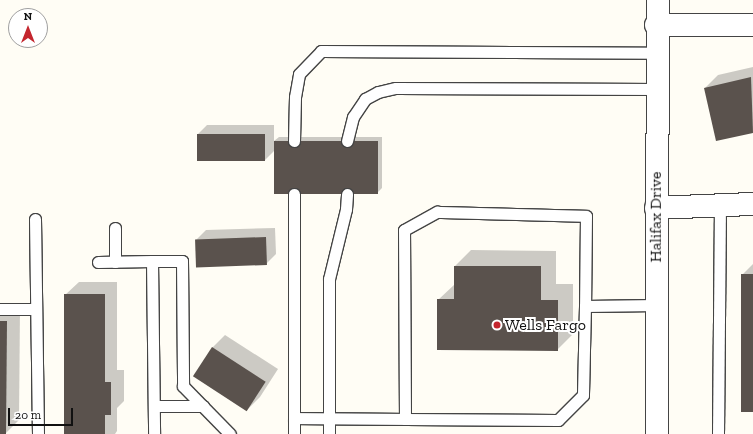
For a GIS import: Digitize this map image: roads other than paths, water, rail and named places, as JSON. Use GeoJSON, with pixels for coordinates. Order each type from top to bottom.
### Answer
{"type":"FeatureCollection","features":[{"type":"Feature","properties":{"kind":"street","name":"Halifax Drive"},"geometry":{"type":"LineString","coordinates":[[657,434],[656,25],[658,0]]}},
{"type":"Feature","properties":{"kind":"street"},"geometry":{"type":"LineString","coordinates":[[656,25],[753,25]]}},
{"type":"Feature","properties":{"kind":"street"},"geometry":{"type":"LineString","coordinates":[[656,208],[753,204]]}},
{"type":"Feature","properties":{"kind":"lane"},"geometry":{"type":"LineString","coordinates":[[294,141],[295,97],[299,74],[321,51],[656,53]]}},
{"type":"Feature","properties":{"kind":"lane"},"geometry":{"type":"LineString","coordinates":[[347,141],[353,117],[365,99],[378,92],[396,88],[656,89]]}},
{"type":"Feature","properties":{"kind":"lane"},"geometry":{"type":"LineString","coordinates":[[294,194],[294,434]]}},
{"type":"Feature","properties":{"kind":"lane"},"geometry":{"type":"LineString","coordinates":[[330,434],[329,279],[346,209],[347,194]]}},
{"type":"Feature","properties":{"kind":"lane"},"geometry":{"type":"LineString","coordinates":[[718,434],[720,205]]}},
{"type":"Feature","properties":{"kind":"lane"},"geometry":{"type":"LineString","coordinates":[[294,418],[329,418],[405,419],[558,420],[583,395],[586,216],[438,212],[404,230],[405,419]]}},
{"type":"Feature","properties":{"kind":"lane"},"geometry":{"type":"LineString","coordinates":[[35,219],[38,434]]}},
{"type":"Feature","properties":{"kind":"lane"},"geometry":{"type":"LineString","coordinates":[[115,228],[115,262]]}},
{"type":"Feature","properties":{"kind":"lane"},"geometry":{"type":"LineString","coordinates":[[152,261],[154,434]]}},
{"type":"Feature","properties":{"kind":"lane"},"geometry":{"type":"LineString","coordinates":[[98,262],[182,261],[183,386],[230,434]]}},
{"type":"Feature","properties":{"kind":"lane"},"geometry":{"type":"LineString","coordinates":[[585,306],[656,305]]}},
{"type":"Feature","properties":{"kind":"lane"},"geometry":{"type":"LineString","coordinates":[[0,309],[36,309]]}},
{"type":"Feature","properties":{"kind":"lane"},"geometry":{"type":"LineString","coordinates":[[154,406],[203,406]]}},
{"type":"Feature","properties":{"kind":"place","name":"Wells Fargo"},"geometry":{"type":"Point","coordinates":[497,325]}}]}
